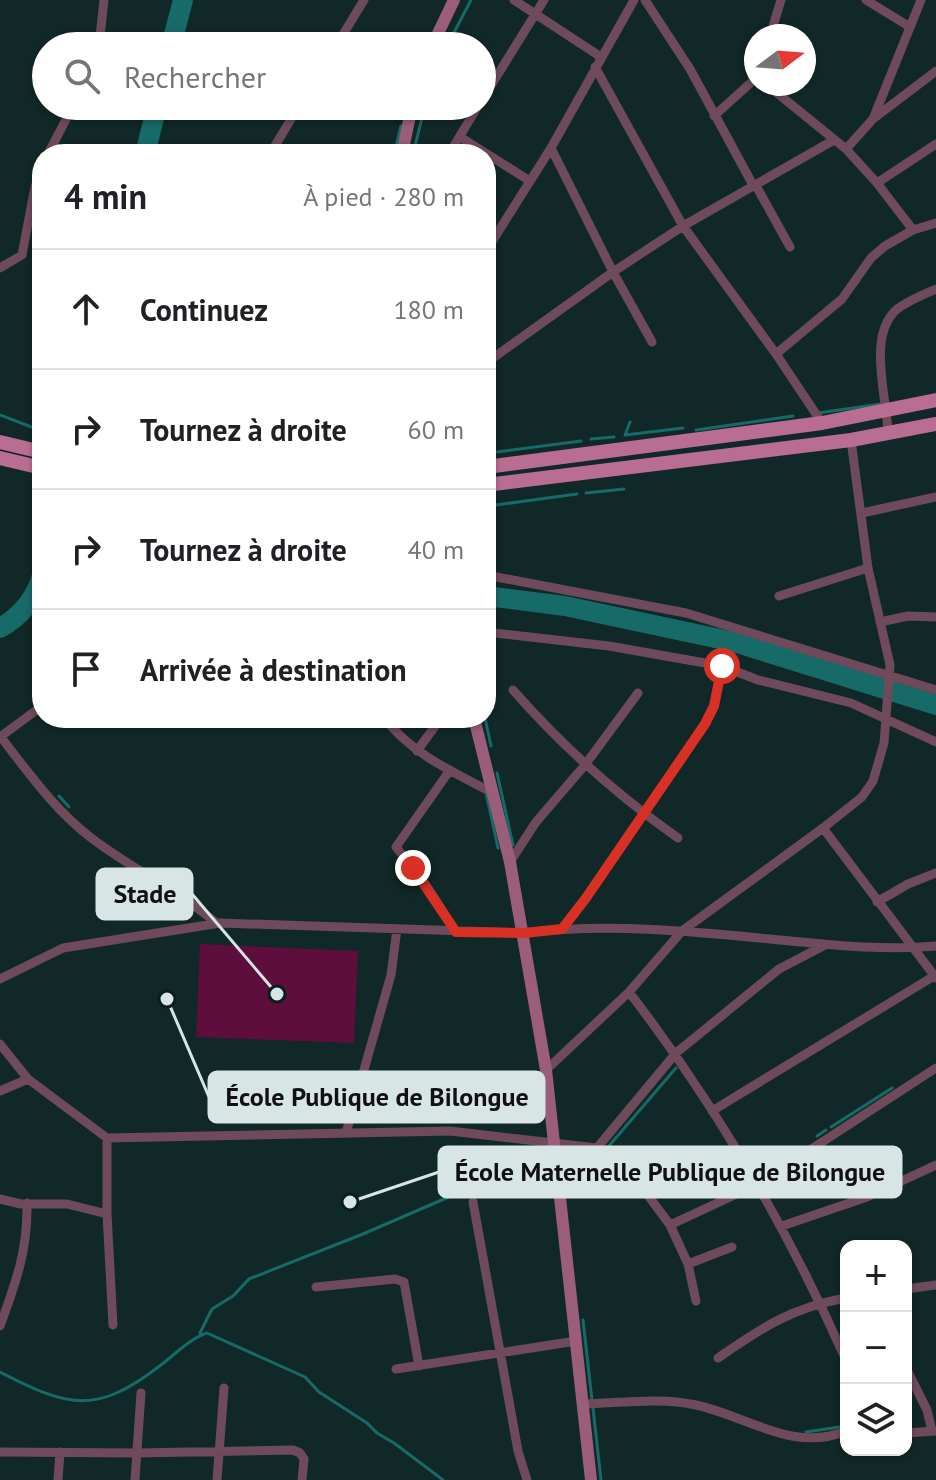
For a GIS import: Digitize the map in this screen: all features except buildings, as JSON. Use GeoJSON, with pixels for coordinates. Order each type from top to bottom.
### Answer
{"type":"FeatureCollection","features":[{"type":"Feature","properties":{"kind":"main road"},"geometry":{"type":"LineString","coordinates":[[439,32],[454,0]]}},
{"type":"Feature","properties":{"kind":"main road"},"geometry":{"type":"LineString","coordinates":[[404,144],[409,120]]}},
{"type":"Feature","properties":{"kind":"main road"},"geometry":{"type":"LineString","coordinates":[[496,466],[822,423],[936,400]]}},
{"type":"Feature","properties":{"kind":"main road"},"geometry":{"type":"LineString","coordinates":[[496,484],[851,440],[936,424]]}},
{"type":"Feature","properties":{"kind":"main road"},"geometry":{"type":"LineString","coordinates":[[0,442],[32,456]]}},
{"type":"Feature","properties":{"kind":"main road"},"geometry":{"type":"LineString","coordinates":[[0,458],[32,459]]}},
{"type":"Feature","properties":{"kind":"main road"},"geometry":{"type":"LineString","coordinates":[[477,728],[510,862],[546,1070],[591,1480]]}},
{"type":"Feature","properties":{"kind":"street"},"geometry":{"type":"LineString","coordinates":[[101,32],[104,0]]}},
{"type":"Feature","properties":{"kind":"street"},"geometry":{"type":"LineString","coordinates":[[345,32],[364,0]]}},
{"type":"Feature","properties":{"kind":"street"},"geometry":{"type":"LineString","coordinates":[[514,0],[601,57]]}},
{"type":"Feature","properties":{"kind":"street"},"geometry":{"type":"LineString","coordinates":[[496,77],[544,0]]}},
{"type":"Feature","properties":{"kind":"street"},"geometry":{"type":"LineString","coordinates":[[496,235],[551,148],[634,0]]}},
{"type":"Feature","properties":{"kind":"street"},"geometry":{"type":"LineString","coordinates":[[645,0],[683,57],[790,247]]}},
{"type":"Feature","properties":{"kind":"street"},"geometry":{"type":"LineString","coordinates":[[774,24],[781,0]]}},
{"type":"Feature","properties":{"kind":"street"},"geometry":{"type":"LineString","coordinates":[[866,0],[910,27]]}},
{"type":"Feature","properties":{"kind":"street"},"geometry":{"type":"LineString","coordinates":[[873,119],[921,0]]}},
{"type":"Feature","properties":{"kind":"street"},"geometry":{"type":"LineString","coordinates":[[595,67],[683,226],[822,423]]}},
{"type":"Feature","properties":{"kind":"street"},"geometry":{"type":"LineString","coordinates":[[846,149],[873,119],[936,71]]}},
{"type":"Feature","properties":{"kind":"street"},"geometry":{"type":"LineString","coordinates":[[714,116],[744,89]]}},
{"type":"Feature","properties":{"kind":"street"},"geometry":{"type":"LineString","coordinates":[[781,96],[846,149],[913,230]]}},
{"type":"Feature","properties":{"kind":"street"},"geometry":{"type":"LineString","coordinates":[[53,144],[66,120]]}},
{"type":"Feature","properties":{"kind":"street"},"geometry":{"type":"LineString","coordinates":[[278,144],[291,120]]}},
{"type":"Feature","properties":{"kind":"street"},"geometry":{"type":"LineString","coordinates":[[455,144],[470,120]]}},
{"type":"Feature","properties":{"kind":"street"},"geometry":{"type":"LineString","coordinates":[[460,137],[471,144]]}},
{"type":"Feature","properties":{"kind":"street"},"geometry":{"type":"LineString","coordinates":[[496,356],[683,226],[834,140]]}},
{"type":"Feature","properties":{"kind":"street"},"geometry":{"type":"LineString","coordinates":[[877,183],[936,144]]}},
{"type":"Feature","properties":{"kind":"street"},"geometry":{"type":"LineString","coordinates":[[551,148],[652,342]]}},
{"type":"Feature","properties":{"kind":"street"},"geometry":{"type":"LineString","coordinates":[[496,160],[530,181]]}},
{"type":"Feature","properties":{"kind":"street"},"geometry":{"type":"LineString","coordinates":[[0,268],[22,255],[32,203]]}},
{"type":"Feature","properties":{"kind":"street"},"geometry":{"type":"LineString","coordinates":[[776,354],[842,299],[871,258],[885,246],[913,230],[936,223]]}},
{"type":"Feature","properties":{"kind":"street"},"geometry":{"type":"LineString","coordinates":[[888,433],[881,335],[887,320],[898,308],[936,289]]}},
{"type":"Feature","properties":{"kind":"street"},"geometry":{"type":"LineString","coordinates":[[546,1070],[629,992],[682,931],[823,828],[862,797],[873,781],[880,762],[890,681],[868,568],[851,440]]}},
{"type":"Feature","properties":{"kind":"street"},"geometry":{"type":"LineString","coordinates":[[862,513],[936,497]]}},
{"type":"Feature","properties":{"kind":"street"},"geometry":{"type":"LineString","coordinates":[[779,596],[868,568]]}},
{"type":"Feature","properties":{"kind":"street"},"geometry":{"type":"LineString","coordinates":[[496,577],[686,613],[890,681],[936,690]]}},
{"type":"Feature","properties":{"kind":"street"},"geometry":{"type":"LineString","coordinates":[[880,622],[908,616],[936,617]]}},
{"type":"Feature","properties":{"kind":"street"},"geometry":{"type":"LineString","coordinates":[[496,633],[609,646],[722,666],[758,680],[887,713],[936,742]]}},
{"type":"Feature","properties":{"kind":"street"},"geometry":{"type":"LineString","coordinates":[[562,929],[710,715],[722,666]]}},
{"type":"Feature","properties":{"kind":"street"},"geometry":{"type":"LineString","coordinates":[[513,690],[585,765],[678,838]]}},
{"type":"Feature","properties":{"kind":"street"},"geometry":{"type":"LineString","coordinates":[[510,862],[536,822],[585,765],[638,693]]}},
{"type":"Feature","properties":{"kind":"street"},"geometry":{"type":"LineString","coordinates":[[32,713],[0,737],[36,783],[69,819],[122,860],[216,923]]}},
{"type":"Feature","properties":{"kind":"street"},"geometry":{"type":"LineString","coordinates":[[392,728],[417,751],[493,793]]}},
{"type":"Feature","properties":{"kind":"street"},"geometry":{"type":"LineString","coordinates":[[417,751],[434,728]]}},
{"type":"Feature","properties":{"kind":"street"},"geometry":{"type":"LineString","coordinates":[[450,770],[396,847],[424,882],[456,932]]}},
{"type":"Feature","properties":{"kind":"street"},"geometry":{"type":"LineString","coordinates":[[712,1111],[935,977],[823,828]]}},
{"type":"Feature","properties":{"kind":"street"},"geometry":{"type":"LineString","coordinates":[[877,902],[908,884],[936,873]]}},
{"type":"Feature","properties":{"kind":"street"},"geometry":{"type":"LineString","coordinates":[[0,979],[63,948],[216,923],[456,932],[524,933],[562,929],[682,931],[827,944],[912,948],[936,946]]}},
{"type":"Feature","properties":{"kind":"street"},"geometry":{"type":"LineString","coordinates":[[346,1133],[391,975],[397,929]]}},
{"type":"Feature","properties":{"kind":"street"},"geometry":{"type":"LineString","coordinates":[[597,1148],[676,1053],[779,969],[827,944]]}},
{"type":"Feature","properties":{"kind":"street"},"geometry":{"type":"LineString","coordinates":[[629,992],[676,1053],[782,1226],[840,1347]]}},
{"type":"Feature","properties":{"kind":"street"},"geometry":{"type":"LineString","coordinates":[[0,1044],[28,1079],[107,1138],[450,1131],[597,1148],[622,1167],[670,1225],[688,1264],[696,1301]]}},
{"type":"Feature","properties":{"kind":"street"},"geometry":{"type":"LineString","coordinates":[[670,1225],[756,1185],[936,1068]]}},
{"type":"Feature","properties":{"kind":"street"},"geometry":{"type":"LineString","coordinates":[[0,1091],[28,1079]]}},
{"type":"Feature","properties":{"kind":"street"},"geometry":{"type":"LineString","coordinates":[[107,1138],[107,1214],[113,1325]]}},
{"type":"Feature","properties":{"kind":"street"},"geometry":{"type":"LineString","coordinates":[[782,1226],[867,1197],[936,1165]]}},
{"type":"Feature","properties":{"kind":"street"},"geometry":{"type":"LineString","coordinates":[[0,1199],[67,1204],[107,1214]]}},
{"type":"Feature","properties":{"kind":"street"},"geometry":{"type":"LineString","coordinates":[[473,1202],[518,1451],[527,1480]]}},
{"type":"Feature","properties":{"kind":"street"},"geometry":{"type":"LineString","coordinates":[[0,1326],[24,1258],[27,1203]]}},
{"type":"Feature","properties":{"kind":"street"},"geometry":{"type":"LineString","coordinates":[[688,1264],[732,1247]]}},
{"type":"Feature","properties":{"kind":"street"},"geometry":{"type":"LineString","coordinates":[[316,1287],[395,1279],[404,1282],[419,1366]]}},
{"type":"Feature","properties":{"kind":"street"},"geometry":{"type":"LineString","coordinates":[[912,1288],[936,1285]]}},
{"type":"Feature","properties":{"kind":"street"},"geometry":{"type":"LineString","coordinates":[[718,1358],[778,1319],[820,1302],[840,1299]]}},
{"type":"Feature","properties":{"kind":"street"},"geometry":{"type":"LineString","coordinates":[[396,1369],[576,1341]]}},
{"type":"Feature","properties":{"kind":"street"},"geometry":{"type":"LineString","coordinates":[[912,1380],[934,1431],[912,1433]]}},
{"type":"Feature","properties":{"kind":"street"},"geometry":{"type":"LineString","coordinates":[[217,1480],[224,1388]]}},
{"type":"Feature","properties":{"kind":"street"},"geometry":{"type":"LineString","coordinates":[[135,1480],[141,1393]]}},
{"type":"Feature","properties":{"kind":"street"},"geometry":{"type":"LineString","coordinates":[[584,1404],[675,1401],[716,1410],[765,1430],[793,1437],[818,1440],[840,1433]]}},
{"type":"Feature","properties":{"kind":"street"},"geometry":{"type":"LineString","coordinates":[[0,1452],[218,1453],[293,1450],[304,1459],[302,1480]]}},
{"type":"Feature","properties":{"kind":"street"},"geometry":{"type":"LineString","coordinates":[[58,1480],[60,1452]]}},
{"type":"Feature","properties":{"kind":"shaded area"},"geometry":{"type":"Polygon","coordinates":[[[200,944],[358,951],[354,1043],[196,1037],[200,944]]]}},
{"type":"Feature","properties":{"kind":"waterway"},"geometry":{"type":"LineString","coordinates":[[175,32],[183,0]]}},
{"type":"Feature","properties":{"kind":"waterway"},"geometry":{"type":"LineString","coordinates":[[454,32],[471,0]]}},
{"type":"Feature","properties":{"kind":"waterway"},"geometry":{"type":"LineString","coordinates":[[148,144],[154,120]]}},
{"type":"Feature","properties":{"kind":"waterway"},"geometry":{"type":"LineString","coordinates":[[416,144],[422,120]]}},
{"type":"Feature","properties":{"kind":"waterway"},"geometry":{"type":"LineString","coordinates":[[396,144],[401,126]]}},
{"type":"Feature","properties":{"kind":"waterway"},"geometry":{"type":"LineString","coordinates":[[818,413],[881,404]]}},
{"type":"Feature","properties":{"kind":"waterway"},"geometry":{"type":"LineString","coordinates":[[0,415],[32,427]]}},
{"type":"Feature","properties":{"kind":"waterway"},"geometry":{"type":"LineString","coordinates":[[696,430],[793,416]]}},
{"type":"Feature","properties":{"kind":"waterway"},"geometry":{"type":"LineString","coordinates":[[630,422],[625,435],[683,428]]}},
{"type":"Feature","properties":{"kind":"waterway"},"geometry":{"type":"LineString","coordinates":[[591,439],[614,437]]}},
{"type":"Feature","properties":{"kind":"waterway"},"geometry":{"type":"LineString","coordinates":[[497,452],[581,441]]}},
{"type":"Feature","properties":{"kind":"waterway"},"geometry":{"type":"LineString","coordinates":[[586,493],[624,489]]}},
{"type":"Feature","properties":{"kind":"waterway"},"geometry":{"type":"LineString","coordinates":[[496,505],[577,494]]}},
{"type":"Feature","properties":{"kind":"waterway"},"geometry":{"type":"LineString","coordinates":[[496,597],[565,606],[734,642],[936,705]]}},
{"type":"Feature","properties":{"kind":"waterway"},"geometry":{"type":"LineString","coordinates":[[0,628],[27,606],[32,598]]}},
{"type":"Feature","properties":{"kind":"waterway"},"geometry":{"type":"LineString","coordinates":[[487,728],[491,746]]}},
{"type":"Feature","properties":{"kind":"waterway"},"geometry":{"type":"LineString","coordinates":[[497,773],[513,845]]}},
{"type":"Feature","properties":{"kind":"waterway"},"geometry":{"type":"LineString","coordinates":[[486,793],[498,848]]}},
{"type":"Feature","properties":{"kind":"waterway"},"geometry":{"type":"LineString","coordinates":[[59,796],[69,807]]}},
{"type":"Feature","properties":{"kind":"waterway"},"geometry":{"type":"LineString","coordinates":[[608,1147],[676,1068]]}},
{"type":"Feature","properties":{"kind":"waterway"},"geometry":{"type":"LineString","coordinates":[[831,1127],[892,1088]]}},
{"type":"Feature","properties":{"kind":"waterway"},"geometry":{"type":"LineString","coordinates":[[817,1136],[826,1130]]}},
{"type":"Feature","properties":{"kind":"waterway"},"geometry":{"type":"LineString","coordinates":[[575,1160],[602,1154]]}},
{"type":"Feature","properties":{"kind":"waterway"},"geometry":{"type":"LineString","coordinates":[[200,1333],[212,1309],[233,1296],[249,1279],[458,1193],[547,1167]]}},
{"type":"Feature","properties":{"kind":"waterway"},"geometry":{"type":"LineString","coordinates":[[583,1320],[592,1400]]}},
{"type":"Feature","properties":{"kind":"waterway"},"geometry":{"type":"LineString","coordinates":[[0,1372],[65,1399],[100,1399],[138,1381],[189,1342],[207,1333],[305,1377],[319,1392],[367,1423],[443,1480]]}},
{"type":"Feature","properties":{"kind":"waterway"},"geometry":{"type":"LineString","coordinates":[[593,1408],[601,1480]]}},
{"type":"Feature","properties":{"kind":"waterway"},"geometry":{"type":"LineString","coordinates":[[806,1432],[840,1427]]}},
{"type":"Feature","properties":{"kind":"place","name":"Stade"},"geometry":{"type":"Point","coordinates":[277,994]}},
{"type":"Feature","properties":{"kind":"place","name":"École Publique de Bilongue"},"geometry":{"type":"Point","coordinates":[167,999]}},
{"type":"Feature","properties":{"kind":"place","name":"École Maternelle Publique de Bilongue"},"geometry":{"type":"Point","coordinates":[350,1202]}},
{"type":"Feature","properties":{"kind":"route"},"geometry":{"type":"LineString","coordinates":[[413,868],[456,932],[524,933],[562,929],[705,724],[714,706],[722,666]]}}]}
